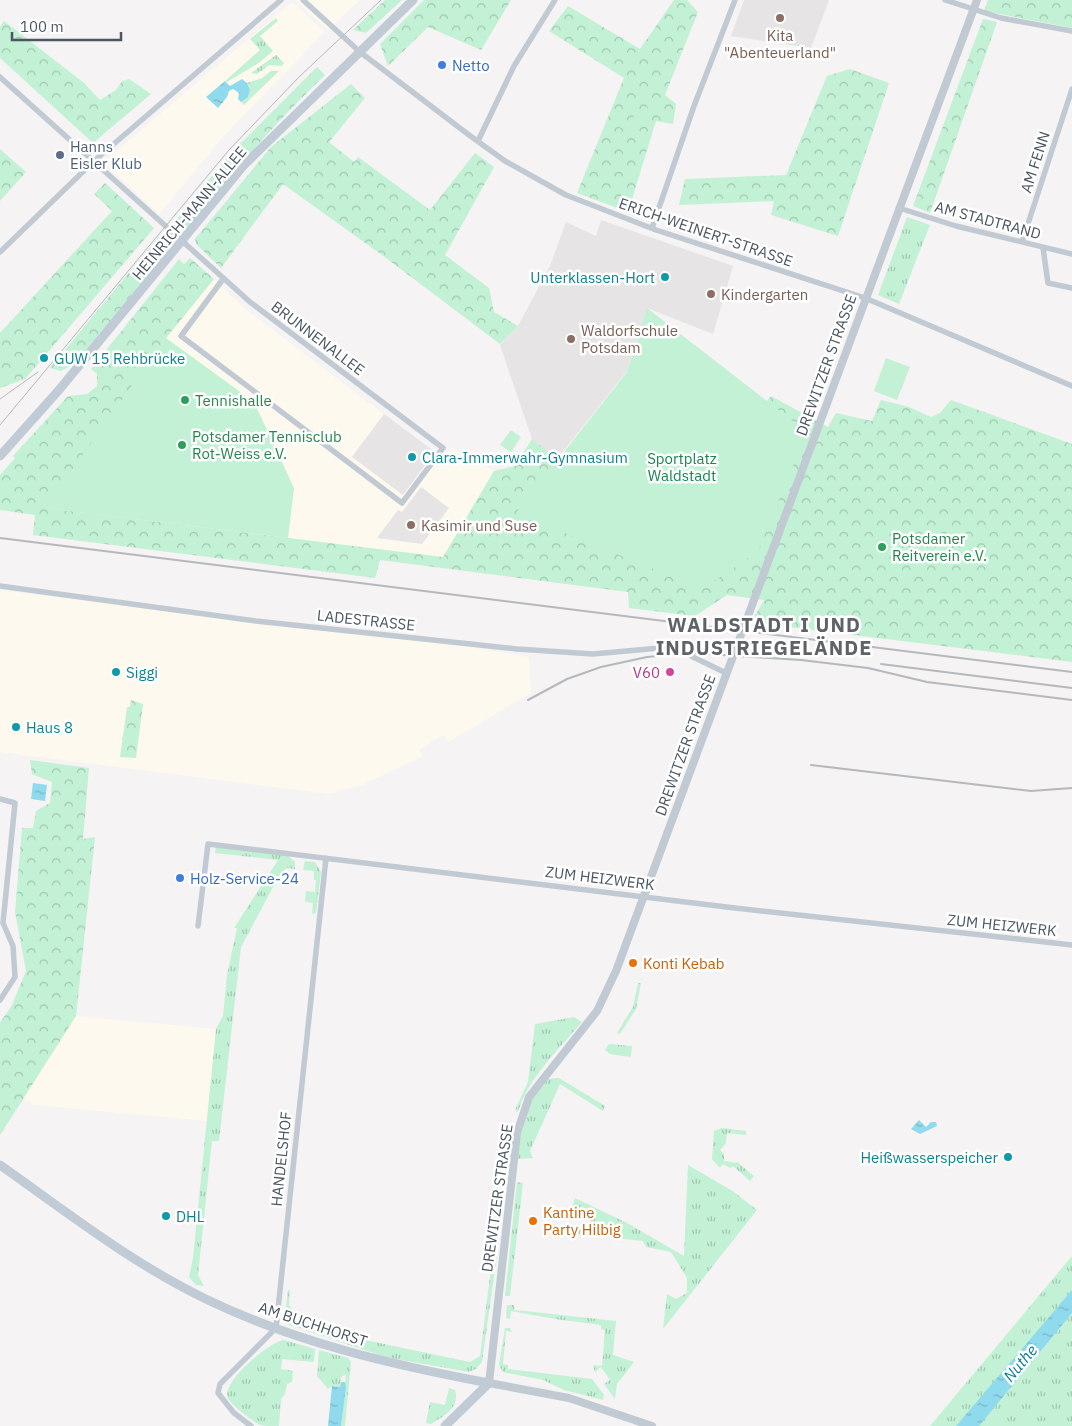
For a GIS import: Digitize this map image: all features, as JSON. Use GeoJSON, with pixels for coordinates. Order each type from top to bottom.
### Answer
{"type":"FeatureCollection","features":[{"type":"Feature","properties":{"kind":"main road","name":"HEINRICH-MANN-ALLEE"},"geometry":{"type":"LineString","coordinates":[[0,456],[59,390],[244,165],[413,0]]}},
{"type":"Feature","properties":{"kind":"main road","name":"AM BUCHHORST"},"geometry":{"type":"LineString","coordinates":[[0,1165],[68,1214],[165,1277],[210,1301],[276,1328],[328,1346],[400,1366],[489,1384]]}},
{"type":"Feature","properties":{"kind":"main road"},"geometry":{"type":"LineString","coordinates":[[445,1426],[489,1384]]}},
{"type":"Feature","properties":{"kind":"street"},"geometry":{"type":"LineString","coordinates":[[0,252],[94,161],[281,0]]}},
{"type":"Feature","properties":{"kind":"street","name":"ERICH-WEINERT-STRASSE"},"geometry":{"type":"LineString","coordinates":[[302,0],[360,52],[478,141],[505,160],[566,195],[652,228],[866,298],[1072,386]]}},
{"type":"Feature","properties":{"kind":"street"},"geometry":{"type":"LineString","coordinates":[[478,141],[514,66],[555,0]]}},
{"type":"Feature","properties":{"kind":"street"},"geometry":{"type":"LineString","coordinates":[[652,228],[694,106],[735,0]]}},
{"type":"Feature","properties":{"kind":"street"},"geometry":{"type":"LineString","coordinates":[[945,0],[1001,18],[1072,31]]}},
{"type":"Feature","properties":{"kind":"street","name":"DREWITZER STRASSE"},"geometry":{"type":"LineString","coordinates":[[489,1384],[517,1133],[529,1097],[597,1011],[616,971],[977,0]]}},
{"type":"Feature","properties":{"kind":"street","name":"BRUNNENALLEE"},"geometry":{"type":"LineString","coordinates":[[0,77],[224,279],[288,332],[443,448],[402,503],[181,336],[224,279]]}},
{"type":"Feature","properties":{"kind":"street","name":"AM FENN"},"geometry":{"type":"LineString","coordinates":[[1022,242],[1072,89]]}},
{"type":"Feature","properties":{"kind":"street","name":"AM STADTRAND"},"geometry":{"type":"LineString","coordinates":[[899,208],[956,226],[1072,254]]}},
{"type":"Feature","properties":{"kind":"street"},"geometry":{"type":"LineString","coordinates":[[1043,248],[1048,283],[1072,288]]}},
{"type":"Feature","properties":{"kind":"street","name":"LADESTRASSE"},"geometry":{"type":"LineString","coordinates":[[0,586],[256,621],[517,649],[593,654],[660,648],[685,653],[726,673]]}},
{"type":"Feature","properties":{"kind":"street"},"geometry":{"type":"LineString","coordinates":[[0,799],[15,803],[3,923],[13,946],[15,977],[0,1000]]}},
{"type":"Feature","properties":{"kind":"street","name":"ZUM HEIZWERK"},"geometry":{"type":"LineString","coordinates":[[198,926],[208,844],[1072,945]]}},
{"type":"Feature","properties":{"kind":"street","name":"HANDELSHOF"},"geometry":{"type":"LineString","coordinates":[[276,1328],[326,858]]}},
{"type":"Feature","properties":{"kind":"street"},"geometry":{"type":"LineString","coordinates":[[251,1426],[223,1402],[218,1393],[220,1384],[276,1328]]}},
{"type":"Feature","properties":{"kind":"street","name":"AM BUCHHORST"},"geometry":{"type":"LineString","coordinates":[[489,1384],[569,1398],[652,1426]]}},
{"type":"Feature","properties":{"kind":"shaded area"},"geometry":{"type":"Polygon","coordinates":[[[295,0],[360,0],[328,30],[295,0]]]}},
{"type":"Feature","properties":{"kind":"shaded area","name":"Kita \"Abenteuerland\""},"geometry":{"type":"Polygon","coordinates":[[[744,0],[829,0],[811,48],[731,36],[744,0]]]}},
{"type":"Feature","properties":{"kind":"shaded area"},"geometry":{"type":"Polygon","coordinates":[[[292,2],[325,32],[223,137],[159,214],[111,170],[107,159],[292,2]]]}},
{"type":"Feature","properties":{"kind":"shaded area","name":"Waldorfschule Potsdam"},"geometry":{"type":"Polygon","coordinates":[[[601,220],[733,266],[713,334],[647,308],[627,371],[557,459],[532,439],[500,345],[518,326],[550,266],[566,222],[596,236],[601,220]]]}},
{"type":"Feature","properties":{"kind":"shaded area"},"geometry":{"type":"Polygon","coordinates":[[[214,279],[245,309],[443,459],[452,447],[494,471],[443,557],[288,538],[294,488],[254,402],[166,338],[214,279]]]}},
{"type":"Feature","properties":{"kind":"shaded area"},"geometry":{"type":"Polygon","coordinates":[[[384,414],[435,452],[403,495],[352,457],[384,414]]]}},
{"type":"Feature","properties":{"kind":"shaded area","name":"Kasimir und Suse"},"geometry":{"type":"Polygon","coordinates":[[[421,487],[449,508],[422,544],[377,538],[398,510],[402,512],[421,487]]]}},
{"type":"Feature","properties":{"kind":"shaded area"},"geometry":{"type":"Polygon","coordinates":[[[0,590],[469,647],[529,657],[531,693],[448,742],[443,735],[419,750],[423,756],[362,785],[328,794],[0,752],[0,590]]]}},
{"type":"Feature","properties":{"kind":"shaded area"},"geometry":{"type":"Polygon","coordinates":[[[76,1016],[216,1029],[207,1121],[34,1105],[24,1097],[76,1016]]]}},
{"type":"Feature","properties":{"kind":"green space"},"geometry":{"type":"Polygon","coordinates":[[[385,0],[402,0],[366,33],[353,30],[385,0]]]}},
{"type":"Feature","properties":{"kind":"green space"},"geometry":{"type":"Polygon","coordinates":[[[424,0],[511,0],[481,50],[428,27],[388,66],[380,44],[424,0]]]}},
{"type":"Feature","properties":{"kind":"green space"},"geometry":{"type":"Polygon","coordinates":[[[674,0],[687,0],[698,12],[665,95],[676,104],[673,124],[656,121],[628,212],[577,193],[624,78],[549,31],[568,6],[640,49],[674,0]]]}},
{"type":"Feature","properties":{"kind":"green space"},"geometry":{"type":"Polygon","coordinates":[[[988,0],[1072,0],[1072,28],[984,11],[988,0]]]}},
{"type":"Feature","properties":{"kind":"green space"},"geometry":{"type":"Polygon","coordinates":[[[276,18],[278,21],[260,36],[273,51],[260,62],[227,82],[225,81],[260,50],[250,39],[276,18]]]}},
{"type":"Feature","properties":{"kind":"green space"},"geometry":{"type":"Polygon","coordinates":[[[983,19],[997,22],[930,213],[913,206],[983,19]]]}},
{"type":"Feature","properties":{"kind":"green space"},"geometry":{"type":"Polygon","coordinates":[[[4,21],[83,82],[100,100],[116,90],[122,81],[129,79],[151,94],[93,143],[0,58],[0,27],[4,21]]]}},
{"type":"Feature","properties":{"kind":"green space"},"geometry":{"type":"Polygon","coordinates":[[[276,55],[284,63],[282,66],[269,65],[257,74],[251,73],[276,55]]]}},
{"type":"Feature","properties":{"kind":"green space"},"geometry":{"type":"Polygon","coordinates":[[[317,67],[325,75],[253,150],[186,230],[176,220],[231,153],[317,67]]]}},
{"type":"Feature","properties":{"kind":"green space"},"geometry":{"type":"Polygon","coordinates":[[[850,69],[889,83],[838,236],[771,215],[774,201],[679,205],[685,179],[786,175],[827,76],[850,69]]]}},
{"type":"Feature","properties":{"kind":"green space"},"geometry":{"type":"Polygon","coordinates":[[[271,71],[279,71],[244,105],[241,102],[248,97],[250,90],[247,83],[262,78],[271,71]]]}},
{"type":"Feature","properties":{"kind":"green space"},"geometry":{"type":"Polygon","coordinates":[[[351,84],[365,98],[329,142],[354,162],[358,157],[430,210],[475,153],[494,167],[445,255],[489,288],[494,312],[518,326],[500,344],[382,255],[283,184],[221,268],[196,244],[195,239],[271,147],[351,84]]]}},
{"type":"Feature","properties":{"kind":"green space"},"geometry":{"type":"Polygon","coordinates":[[[647,106],[650,123],[619,128],[647,106]]]}},
{"type":"Feature","properties":{"kind":"green space"},"geometry":{"type":"Polygon","coordinates":[[[0,149],[26,172],[0,201],[0,149]]]}},
{"type":"Feature","properties":{"kind":"green space"},"geometry":{"type":"Polygon","coordinates":[[[105,183],[154,228],[25,379],[0,388],[0,333],[112,211],[94,194],[105,183]]]}},
{"type":"Feature","properties":{"kind":"green space"},"geometry":{"type":"Polygon","coordinates":[[[907,217],[930,225],[899,304],[878,295],[907,217]]]}},
{"type":"Feature","properties":{"kind":"green space"},"geometry":{"type":"Polygon","coordinates":[[[161,234],[165,238],[163,247],[168,251],[76,363],[61,371],[50,368],[161,234]]]}},
{"type":"Feature","properties":{"kind":"green space"},"geometry":{"type":"Polygon","coordinates":[[[190,258],[214,279],[166,338],[46,508],[443,557],[494,471],[515,466],[532,439],[557,459],[560,471],[757,414],[771,396],[828,427],[836,413],[872,421],[881,400],[909,407],[931,417],[940,413],[951,400],[1072,444],[1072,662],[755,623],[751,622],[764,600],[727,595],[695,616],[629,608],[628,592],[380,560],[375,578],[33,535],[35,515],[0,510],[0,475],[15,458],[13,456],[68,396],[87,394],[97,386],[97,374],[91,369],[179,259],[184,264],[190,258]]]}},
{"type":"Feature","properties":{"kind":"green space","name":"Sportplatz Waldstadt"},"geometry":{"type":"Polygon","coordinates":[[[647,308],[807,432],[758,551],[703,589],[516,513],[627,372],[647,308]]]}},
{"type":"Feature","properties":{"kind":"green space","name":"Potsdamer Tennisclub Rot-Weiss e.V."},"geometry":{"type":"Polygon","coordinates":[[[166,338],[254,402],[294,488],[288,538],[45,508],[166,338]]]}},
{"type":"Feature","properties":{"kind":"green space"},"geometry":{"type":"Polygon","coordinates":[[[886,358],[910,367],[897,400],[874,391],[886,358]]]}},
{"type":"Feature","properties":{"kind":"green space"},"geometry":{"type":"Polygon","coordinates":[[[511,430],[521,437],[511,452],[500,445],[511,430]]]}},
{"type":"Feature","properties":{"kind":"green space"},"geometry":{"type":"Polygon","coordinates":[[[131,700],[143,704],[136,758],[120,757],[127,707],[130,707],[131,700]]]}},
{"type":"Feature","properties":{"kind":"green space"},"geometry":{"type":"Polygon","coordinates":[[[30,760],[89,768],[83,839],[95,837],[76,1016],[0,1135],[0,1023],[12,1005],[26,971],[15,912],[22,828],[33,828],[36,811],[50,803],[52,782],[32,774],[30,760]]]}},
{"type":"Feature","properties":{"kind":"green space"},"geometry":{"type":"Polygon","coordinates":[[[216,847],[287,855],[295,862],[295,869],[286,868],[273,887],[241,947],[219,1141],[212,1141],[198,1275],[204,1286],[196,1285],[189,1277],[193,1258],[216,1029],[223,1016],[227,975],[237,928],[234,928],[278,860],[215,853],[216,847]]]}},
{"type":"Feature","properties":{"kind":"green space"},"geometry":{"type":"Polygon","coordinates":[[[305,861],[315,862],[321,872],[316,913],[312,914],[313,903],[305,902],[306,891],[315,892],[316,880],[314,880],[314,871],[303,870],[305,861]]]}},
{"type":"Feature","properties":{"kind":"green space"},"geometry":{"type":"Polygon","coordinates":[[[638,983],[641,983],[636,1009],[620,1034],[617,1033],[633,1007],[638,983]]]}},
{"type":"Feature","properties":{"kind":"green space"},"geometry":{"type":"Polygon","coordinates":[[[574,1017],[582,1022],[554,1053],[529,1087],[518,1112],[515,1110],[528,1082],[535,1024],[574,1017]]]}},
{"type":"Feature","properties":{"kind":"green space"},"geometry":{"type":"Polygon","coordinates":[[[609,1044],[632,1046],[631,1057],[610,1054],[605,1050],[609,1044]]]}},
{"type":"Feature","properties":{"kind":"green space"},"geometry":{"type":"Polygon","coordinates":[[[559,1078],[605,1106],[603,1111],[560,1084],[530,1151],[533,1158],[516,1159],[521,1133],[532,1098],[548,1079],[559,1078]]]}},
{"type":"Feature","properties":{"kind":"green space"},"geometry":{"type":"Polygon","coordinates":[[[722,1128],[746,1131],[746,1135],[727,1133],[726,1143],[720,1150],[724,1154],[724,1161],[737,1162],[754,1176],[750,1181],[733,1166],[730,1168],[723,1164],[720,1168],[712,1159],[714,1131],[722,1128]]]}},
{"type":"Feature","properties":{"kind":"green space"},"geometry":{"type":"Polygon","coordinates":[[[688,1165],[734,1192],[757,1210],[663,1329],[667,1294],[676,1299],[687,1293],[687,1278],[671,1252],[646,1247],[643,1241],[577,1234],[573,1229],[589,1229],[590,1209],[572,1207],[575,1198],[627,1223],[684,1256],[688,1165]]]}},
{"type":"Feature","properties":{"kind":"green space"},"geometry":{"type":"Polygon","coordinates":[[[517,1182],[523,1183],[510,1296],[505,1296],[517,1182]]]}},
{"type":"Feature","properties":{"kind":"green space"},"geometry":{"type":"Polygon","coordinates":[[[493,1253],[497,1255],[482,1362],[476,1369],[469,1372],[385,1357],[284,1323],[288,1290],[290,1290],[289,1305],[303,1327],[470,1362],[480,1356],[493,1253]]]}},
{"type":"Feature","properties":{"kind":"green space"},"geometry":{"type":"Polygon","coordinates":[[[1072,1256],[1072,1426],[930,1426],[1072,1256]]]}},
{"type":"Feature","properties":{"kind":"green space"},"geometry":{"type":"Polygon","coordinates":[[[507,1305],[514,1305],[514,1310],[616,1321],[613,1355],[634,1362],[617,1384],[615,1399],[604,1384],[610,1380],[601,1367],[595,1372],[593,1365],[602,1366],[605,1330],[601,1329],[601,1325],[511,1311],[510,1319],[506,1318],[507,1305]]]}},
{"type":"Feature","properties":{"kind":"green space"},"geometry":{"type":"Polygon","coordinates":[[[505,1328],[510,1328],[512,1332],[506,1331],[503,1364],[508,1365],[508,1369],[592,1379],[604,1395],[603,1400],[564,1390],[543,1380],[503,1372],[499,1365],[505,1328]]]}},
{"type":"Feature","properties":{"kind":"green space"},"geometry":{"type":"Polygon","coordinates":[[[284,1340],[315,1349],[314,1362],[282,1359],[281,1369],[293,1371],[292,1382],[287,1384],[285,1394],[281,1399],[279,1426],[260,1425],[241,1412],[227,1395],[233,1380],[250,1362],[269,1347],[284,1340]]]}},
{"type":"Feature","properties":{"kind":"green space"},"geometry":{"type":"Polygon","coordinates":[[[319,1350],[348,1358],[351,1362],[345,1426],[341,1426],[346,1374],[341,1377],[340,1387],[332,1386],[328,1389],[317,1376],[319,1350]]]}},
{"type":"Feature","properties":{"kind":"green space"},"geometry":{"type":"Polygon","coordinates":[[[449,1388],[455,1390],[456,1396],[453,1407],[431,1424],[426,1423],[430,1402],[445,1405],[449,1388]]]}},
{"type":"Feature","properties":{"kind":"water"},"geometry":{"type":"Polygon","coordinates":[[[242,79],[247,83],[250,90],[248,97],[241,102],[238,99],[239,93],[233,89],[229,91],[227,97],[218,108],[206,97],[225,81],[230,86],[242,79]]]}},
{"type":"Feature","properties":{"kind":"water"},"geometry":{"type":"Polygon","coordinates":[[[33,783],[47,785],[45,801],[31,799],[33,783]]]}},
{"type":"Feature","properties":{"kind":"water"},"geometry":{"type":"Polygon","coordinates":[[[919,1120],[926,1127],[931,1122],[936,1122],[937,1126],[920,1134],[911,1129],[919,1120]]]}},
{"type":"Feature","properties":{"kind":"water","name":"Nuthe"},"geometry":{"type":"Polygon","coordinates":[[[1072,1290],[1072,1313],[979,1426],[956,1426],[1072,1290]]]}},
{"type":"Feature","properties":{"kind":"water"},"geometry":{"type":"Polygon","coordinates":[[[341,1382],[345,1382],[346,1387],[341,1426],[328,1426],[332,1386],[340,1387],[341,1382]]]}},
{"type":"Feature","properties":{"kind":"tram line"},"geometry":{"type":"LineString","coordinates":[[0,425],[229,150],[299,77],[381,0]]}},
{"type":"Feature","properties":{"kind":"tram line"},"geometry":{"type":"LineString","coordinates":[[0,399],[38,372]]}},
{"type":"Feature","properties":{"kind":"railway"},"geometry":{"type":"LineString","coordinates":[[0,538],[1072,672]]}},
{"type":"Feature","properties":{"kind":"railway"},"geometry":{"type":"LineString","coordinates":[[528,700],[567,679],[601,667],[647,657],[692,653],[801,660],[868,668],[927,682],[1072,700]]}},
{"type":"Feature","properties":{"kind":"railway"},"geometry":{"type":"LineString","coordinates":[[881,664],[1072,688]]}},
{"type":"Feature","properties":{"kind":"railway"},"geometry":{"type":"LineString","coordinates":[[811,765],[1031,791],[1072,788]]}},
{"type":"Feature","properties":{"kind":"place","name":"Kita \"Abenteuerland\""},"geometry":{"type":"Point","coordinates":[780,18]}},
{"type":"Feature","properties":{"kind":"place","name":"Netto"},"geometry":{"type":"Point","coordinates":[442,65]}},
{"type":"Feature","properties":{"kind":"place","name":"Hanns Eisler Klub"},"geometry":{"type":"Point","coordinates":[60,155]}},
{"type":"Feature","properties":{"kind":"place","name":"Unterklassen-Hort"},"geometry":{"type":"Point","coordinates":[665,277]}},
{"type":"Feature","properties":{"kind":"place","name":"Kindergarten"},"geometry":{"type":"Point","coordinates":[711,294]}},
{"type":"Feature","properties":{"kind":"place","name":"Waldorfschule Potsdam"},"geometry":{"type":"Point","coordinates":[571,339]}},
{"type":"Feature","properties":{"kind":"place","name":"GUW 15 Rehbrücke"},"geometry":{"type":"Point","coordinates":[44,358]}},
{"type":"Feature","properties":{"kind":"place","name":"Tennishalle"},"geometry":{"type":"Point","coordinates":[185,400]}},
{"type":"Feature","properties":{"kind":"place","name":"Potsdamer Tennisclub Rot-Weiss e.V."},"geometry":{"type":"Point","coordinates":[182,445]}},
{"type":"Feature","properties":{"kind":"place","name":"Clara-Immerwahr-Gymnasium"},"geometry":{"type":"Point","coordinates":[412,457]}},
{"type":"Feature","properties":{"kind":"place","name":"Kasimir und Suse"},"geometry":{"type":"Point","coordinates":[411,525]}},
{"type":"Feature","properties":{"kind":"place","name":"Potsdamer Reitverein e.V."},"geometry":{"type":"Point","coordinates":[882,547]}},
{"type":"Feature","properties":{"kind":"place","name":"Siggi"},"geometry":{"type":"Point","coordinates":[116,672]}},
{"type":"Feature","properties":{"kind":"place","name":"V60"},"geometry":{"type":"Point","coordinates":[670,672]}},
{"type":"Feature","properties":{"kind":"place","name":"Haus 8"},"geometry":{"type":"Point","coordinates":[16,727]}},
{"type":"Feature","properties":{"kind":"place","name":"Holz-Service-24"},"geometry":{"type":"Point","coordinates":[180,878]}},
{"type":"Feature","properties":{"kind":"place","name":"Konti Kebab"},"geometry":{"type":"Point","coordinates":[633,963]}},
{"type":"Feature","properties":{"kind":"place","name":"Heißwasserspeicher"},"geometry":{"type":"Point","coordinates":[1008,1157]}},
{"type":"Feature","properties":{"kind":"place","name":"DHL"},"geometry":{"type":"Point","coordinates":[166,1216]}},
{"type":"Feature","properties":{"kind":"place","name":"Kantine Party Hilbig"},"geometry":{"type":"Point","coordinates":[533,1221]}},
{"type":"Feature","properties":{"kind":"district","name":"WALDSTADT I UND INDUSTRIEGELÄNDE"},"geometry":{"type":"Point","coordinates":[764,636]}}]}
